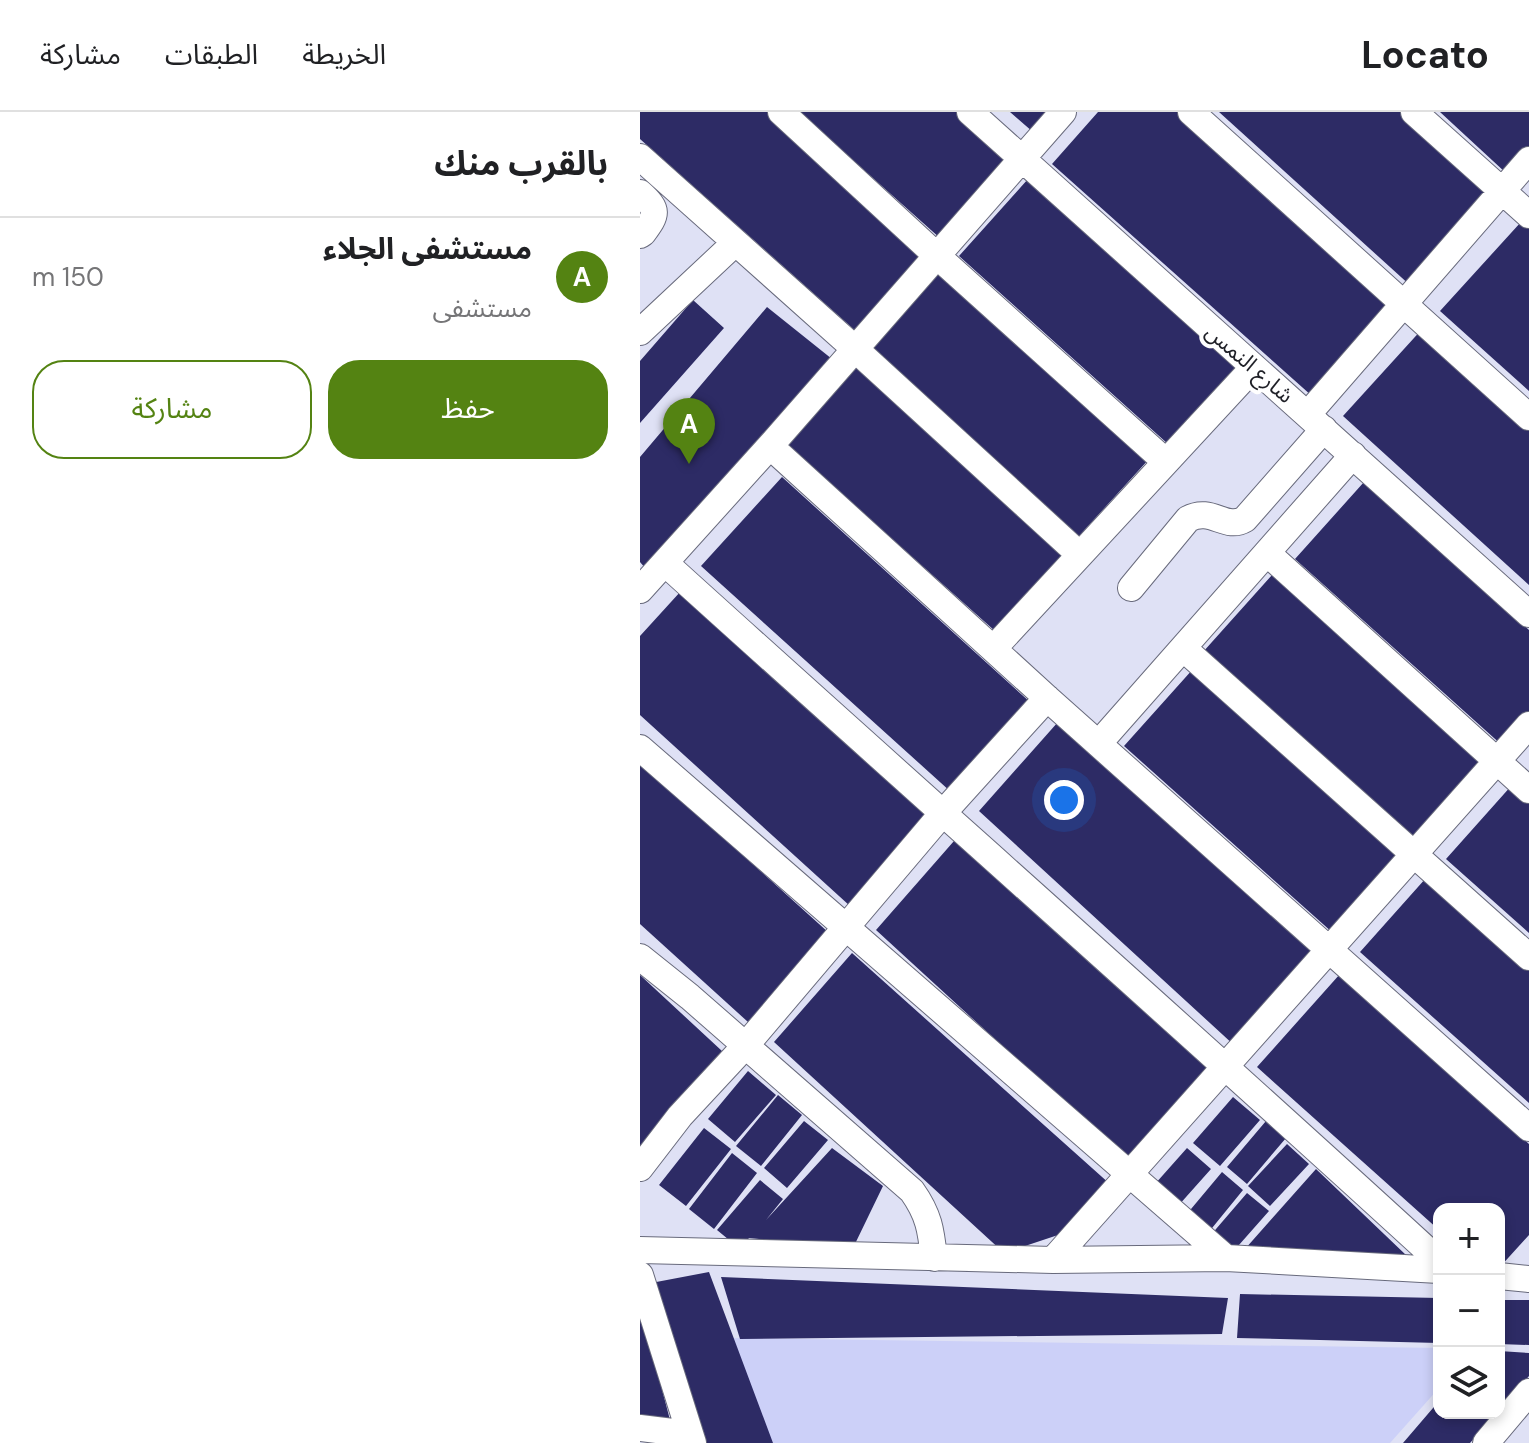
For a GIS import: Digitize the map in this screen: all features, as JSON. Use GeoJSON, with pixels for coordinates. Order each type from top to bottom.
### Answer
{"type":"FeatureCollection","features":[{"type":"Feature","properties":{"kind":"street"},"geometry":{"type":"LineString","coordinates":[[781,112],[1166,462]]}},
{"type":"Feature","properties":{"kind":"street","name":"شارع النمس"},"geometry":{"type":"LineString","coordinates":[[970,112],[1529,614]]}},
{"type":"Feature","properties":{"kind":"street"},"geometry":{"type":"LineString","coordinates":[[640,590],[1063,112]]}},
{"type":"Feature","properties":{"kind":"street"},"geometry":{"type":"LineString","coordinates":[[1191,112],[1529,417]]}},
{"type":"Feature","properties":{"kind":"street"},"geometry":{"type":"LineString","coordinates":[[1414,112],[1529,215]]}},
{"type":"Feature","properties":{"kind":"street"},"geometry":{"type":"LineString","coordinates":[[640,157],[1080,555]]}},
{"type":"Feature","properties":{"kind":"street"},"geometry":{"type":"LineString","coordinates":[[1131,588],[1188,519],[1207,514],[1232,523],[1241,522],[1404,304],[1529,160]]}},
{"type":"Feature","properties":{"kind":"street"},"geometry":{"type":"LineString","coordinates":[[640,193],[654,208],[655,215],[640,235]]}},
{"type":"Feature","properties":{"kind":"street"},"geometry":{"type":"LineString","coordinates":[[640,332],[735,243]]}},
{"type":"Feature","properties":{"kind":"street"},"geometry":{"type":"LineString","coordinates":[[993,649],[1254,367]]}},
{"type":"Feature","properties":{"kind":"street"},"geometry":{"type":"LineString","coordinates":[[770,446],[1328,951],[1529,1128]]}},
{"type":"Feature","properties":{"kind":"street"},"geometry":{"type":"LineString","coordinates":[[1099,743],[1353,455]]}},
{"type":"Feature","properties":{"kind":"street"},"geometry":{"type":"LineString","coordinates":[[1267,553],[1529,790]]}},
{"type":"Feature","properties":{"kind":"street"},"geometry":{"type":"LineString","coordinates":[[665,563],[1226,1065],[1433,1255]]}},
{"type":"Feature","properties":{"kind":"street"},"geometry":{"type":"LineString","coordinates":[[1183,648],[1529,957]]}},
{"type":"Feature","properties":{"kind":"street"},"geometry":{"type":"LineString","coordinates":[[640,1168],[680,1116],[746,1045],[942,814],[1047,698]]}},
{"type":"Feature","properties":{"kind":"street"},"geometry":{"type":"LineString","coordinates":[[1053,1260],[1529,725]]}},
{"type":"Feature","properties":{"kind":"street"},"geometry":{"type":"LineString","coordinates":[[640,748],[1226,1258]]}},
{"type":"Feature","properties":{"kind":"street"},"geometry":{"type":"LineString","coordinates":[[640,957],[746,1045],[912,1191],[924,1207],[931,1230],[934,1258]]}},
{"type":"Feature","properties":{"kind":"street"},"geometry":{"type":"LineString","coordinates":[[640,1250],[1053,1260],[1226,1258],[1433,1270]]}},
{"type":"Feature","properties":{"kind":"street"},"geometry":{"type":"LineString","coordinates":[[640,1275],[691,1438],[640,1428]]}},
{"type":"Feature","properties":{"kind":"street"},"geometry":{"type":"LineString","coordinates":[[1505,1276],[1528,1278]]}},
{"type":"Feature","properties":{"kind":"street"},"geometry":{"type":"LineString","coordinates":[[1486,1443],[1529,1392]]}},
{"type":"Feature","properties":{"kind":"shaded area"},"geometry":{"type":"Polygon","coordinates":[[[729,1338],[1433,1348],[1433,1395],[1390,1443],[770,1443],[729,1338]]]}},
{"type":"Feature","properties":{"kind":"building"},"geometry":{"type":"Polygon","coordinates":[[[640,112],[769,112],[929,253],[858,333],[640,139],[640,112]]]}},
{"type":"Feature","properties":{"kind":"building"},"geometry":{"type":"Polygon","coordinates":[[[799,112],[962,112],[1013,158],[941,239],[799,112]]]}},
{"type":"Feature","properties":{"kind":"building"},"geometry":{"type":"Polygon","coordinates":[[[1010,112],[1051,112],[1033,132],[1010,112]]]}},
{"type":"Feature","properties":{"kind":"building"},"geometry":{"type":"Polygon","coordinates":[[[1098,112],[1184,112],[1395,302],[1312,396],[1052,164],[1098,112]]]}},
{"type":"Feature","properties":{"kind":"building"},"geometry":{"type":"Polygon","coordinates":[[[1219,112],[1408,112],[1492,188],[1412,287],[1219,112]]]}},
{"type":"Feature","properties":{"kind":"building"},"geometry":{"type":"Polygon","coordinates":[[[1440,112],[1529,112],[1529,147],[1506,173],[1440,112]]]}},
{"type":"Feature","properties":{"kind":"building"},"geometry":{"type":"Polygon","coordinates":[[[1028,179],[1237,367],[1168,444],[959,256],[1028,179]]]}},
{"type":"Feature","properties":{"kind":"building"},"geometry":{"type":"Polygon","coordinates":[[[1521,222],[1529,229],[1529,391],[1440,311],[1521,222]]]}},
{"type":"Feature","properties":{"kind":"building"},"geometry":{"type":"Polygon","coordinates":[[[939,272],[1149,459],[1079,536],[870,348],[939,272]]]}},
{"type":"Feature","properties":{"kind":"building"},"geometry":{"type":"Polygon","coordinates":[[[693,300],[724,328],[640,423],[640,361],[693,300]]]}},
{"type":"Feature","properties":{"kind":"building"},"geometry":{"type":"Polygon","coordinates":[[[767,307],[832,359],[646,569],[640,562],[640,457],[767,307]]]}},
{"type":"Feature","properties":{"kind":"building"},"geometry":{"type":"Polygon","coordinates":[[[1424,327],[1529,423],[1529,585],[1343,416],[1424,327]]]}},
{"type":"Feature","properties":{"kind":"building"},"geometry":{"type":"Polygon","coordinates":[[[855,367],[1064,554],[995,631],[786,444],[855,367]]]}},
{"type":"Feature","properties":{"kind":"building"},"geometry":{"type":"Polygon","coordinates":[[[782,477],[1031,703],[951,792],[701,566],[782,477]]]}},
{"type":"Feature","properties":{"kind":"building"},"geometry":{"type":"Polygon","coordinates":[[[1364,482],[1529,630],[1529,719],[1504,747],[1295,559],[1364,482]]]}},
{"type":"Feature","properties":{"kind":"building"},"geometry":{"type":"Polygon","coordinates":[[[1272,575],[1481,763],[1412,840],[1203,652],[1272,575]]]}},
{"type":"Feature","properties":{"kind":"building"},"geometry":{"type":"Polygon","coordinates":[[[681,591],[931,817],[850,906],[640,715],[640,636],[681,591]]]}},
{"type":"Feature","properties":{"kind":"building"},"geometry":{"type":"Polygon","coordinates":[[[1193,669],[1402,856],[1333,933],[1124,746],[1193,669]]]}},
{"type":"Feature","properties":{"kind":"building"},"geometry":{"type":"Polygon","coordinates":[[[1058,722],[1317,954],[1235,1046],[979,811],[1058,722]]]}},
{"type":"Feature","properties":{"kind":"building"},"geometry":{"type":"Polygon","coordinates":[[[640,762],[829,933],[748,1022],[640,924],[640,762]]]}},
{"type":"Feature","properties":{"kind":"building"},"geometry":{"type":"Polygon","coordinates":[[[1512,785],[1529,800],[1529,933],[1446,859],[1512,785]]]}},
{"type":"Feature","properties":{"kind":"building"},"geometry":{"type":"Polygon","coordinates":[[[954,841],[1214,1073],[1132,1165],[876,930],[954,841]]]}},
{"type":"Feature","properties":{"kind":"building"},"geometry":{"type":"Polygon","coordinates":[[[1426,878],[1529,970],[1529,1103],[1360,952],[1426,878]]]}},
{"type":"Feature","properties":{"kind":"building"},"geometry":{"type":"Polygon","coordinates":[[[852,953],[1111,1185],[1070,1231],[1004,1253],[774,1042],[852,953]]]}},
{"type":"Feature","properties":{"kind":"building"},"geometry":{"type":"Polygon","coordinates":[[[1340,974],[1529,1144],[1529,1235],[1505,1261],[1505,1203],[1433,1203],[1433,1225],[1257,1067],[1340,974]]]}},
{"type":"Feature","properties":{"kind":"building"},"geometry":{"type":"Polygon","coordinates":[[[640,975],[722,1051],[640,1156],[640,975]]]}},
{"type":"Feature","properties":{"kind":"building"},"geometry":{"type":"Polygon","coordinates":[[[748,1071],[776,1095],[735,1142],[708,1119],[748,1071]]]}},
{"type":"Feature","properties":{"kind":"building"},"geometry":{"type":"Polygon","coordinates":[[[778,1095],[802,1115],[761,1166],[736,1146],[778,1095]]]}},
{"type":"Feature","properties":{"kind":"building"},"geometry":{"type":"Polygon","coordinates":[[[1233,1097],[1260,1120],[1220,1166],[1193,1143],[1233,1097]]]}},
{"type":"Feature","properties":{"kind":"building"},"geometry":{"type":"Polygon","coordinates":[[[804,1121],[828,1140],[787,1188],[764,1168],[804,1121]]]}},
{"type":"Feature","properties":{"kind":"building"},"geometry":{"type":"Polygon","coordinates":[[[1266,1121],[1286,1138],[1247,1184],[1227,1167],[1266,1121]]]}},
{"type":"Feature","properties":{"kind":"building"},"geometry":{"type":"Polygon","coordinates":[[[704,1128],[731,1149],[686,1206],[659,1185],[704,1128]]]}},
{"type":"Feature","properties":{"kind":"building"},"geometry":{"type":"Polygon","coordinates":[[[1287,1144],[1309,1164],[1270,1206],[1248,1186],[1287,1144]]]}},
{"type":"Feature","properties":{"kind":"building"},"geometry":{"type":"Polygon","coordinates":[[[832,1148],[883,1186],[853,1248],[749,1238],[740,1249],[717,1230],[760,1180],[783,1199],[766,1220],[832,1148]]]}},
{"type":"Feature","properties":{"kind":"building"},"geometry":{"type":"Polygon","coordinates":[[[1187,1148],[1211,1169],[1178,1206],[1155,1184],[1187,1148]]]}},
{"type":"Feature","properties":{"kind":"building"},"geometry":{"type":"Polygon","coordinates":[[[732,1153],[757,1173],[714,1229],[689,1209],[732,1153]]]}},
{"type":"Feature","properties":{"kind":"building"},"geometry":{"type":"Polygon","coordinates":[[[1316,1169],[1407,1256],[1245,1249],[1316,1169]]]}},
{"type":"Feature","properties":{"kind":"building"},"geometry":{"type":"Polygon","coordinates":[[[1222,1172],[1243,1190],[1208,1233],[1186,1215],[1222,1172]]]}},
{"type":"Feature","properties":{"kind":"building"},"geometry":{"type":"Polygon","coordinates":[[[1247,1193],[1269,1211],[1231,1254],[1210,1236],[1247,1193]]]}},
{"type":"Feature","properties":{"kind":"building"},"geometry":{"type":"Polygon","coordinates":[[[709,1272],[773,1443],[704,1443],[651,1283],[709,1272]]]}},
{"type":"Feature","properties":{"kind":"building"},"geometry":{"type":"Polygon","coordinates":[[[721,1277],[1228,1298],[1222,1334],[740,1339],[721,1277]]]}},
{"type":"Feature","properties":{"kind":"building"},"geometry":{"type":"Polygon","coordinates":[[[1240,1294],[1433,1298],[1433,1343],[1237,1338],[1240,1294]]]}},
{"type":"Feature","properties":{"kind":"building"},"geometry":{"type":"Polygon","coordinates":[[[1505,1300],[1529,1300],[1529,1345],[1505,1344],[1505,1300]]]}},
{"type":"Feature","properties":{"kind":"building"},"geometry":{"type":"Polygon","coordinates":[[[641,1309],[670,1420],[640,1417],[641,1309]]]}},
{"type":"Feature","properties":{"kind":"building"},"geometry":{"type":"Polygon","coordinates":[[[1505,1351],[1529,1353],[1529,1376],[1505,1403],[1505,1351]]]}},
{"type":"Feature","properties":{"kind":"building"},"geometry":{"type":"Polygon","coordinates":[[[1433,1408],[1433,1419],[1492,1419],[1470,1443],[1403,1443],[1433,1408]]]}},
{"type":"Feature","properties":{"kind":"place","name":"مستشفى الجلاء"},"geometry":{"type":"Point","coordinates":[689,464]}}]}
